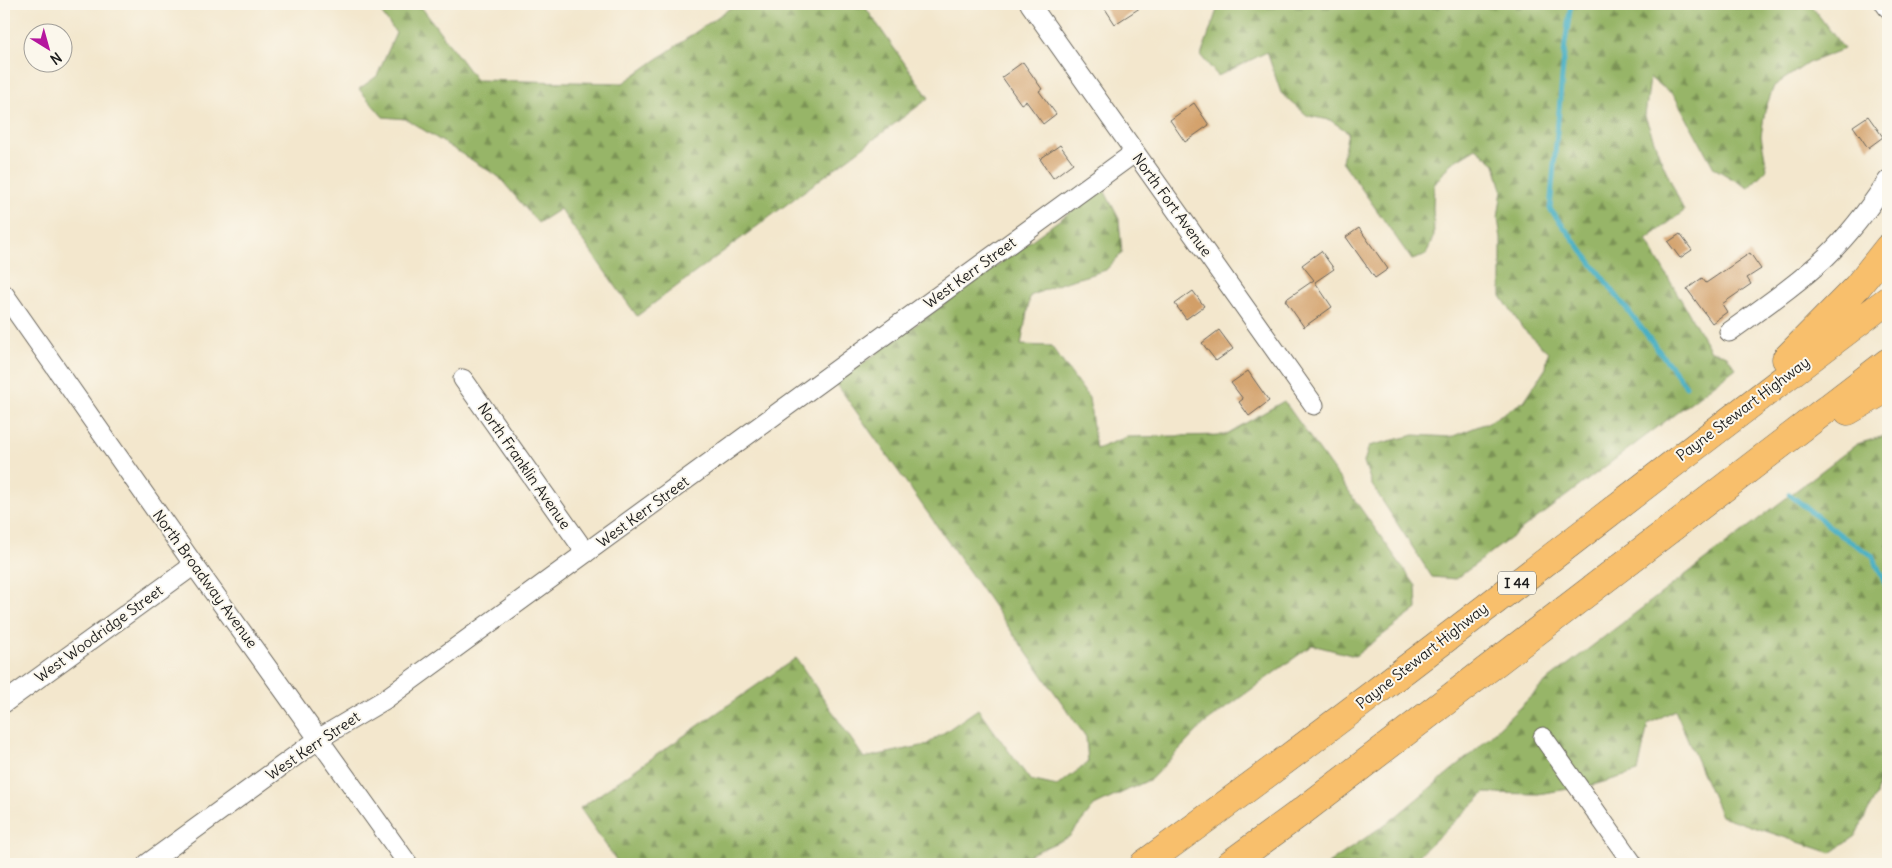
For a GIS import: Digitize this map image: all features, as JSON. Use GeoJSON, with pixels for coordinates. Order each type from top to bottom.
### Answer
{"type":"FeatureCollection","features":[{"type":"Feature","properties":{"kind":"highway"},"geometry":{"type":"LineString","coordinates":[[1711,433],[1834,312],[1888,248]]}},
{"type":"Feature","properties":{"kind":"highway","name":"Payne Stewart Highway"},"geometry":{"type":"LineString","coordinates":[[1144,864],[1276,768],[1711,433],[1888,300]]}},
{"type":"Feature","properties":{"kind":"highway"},"geometry":{"type":"LineString","coordinates":[[1230,864],[1320,798],[1888,362]]}},
{"type":"Feature","properties":{"kind":"highway"},"geometry":{"type":"LineString","coordinates":[[1759,460],[1888,388]]}},
{"type":"Feature","properties":{"kind":"street","name":"North Fort Avenue"},"geometry":{"type":"LineString","coordinates":[[1030,4],[1314,405]]}},
{"type":"Feature","properties":{"kind":"street"},"geometry":{"type":"LineString","coordinates":[[1885,4],[1888,8]]}},
{"type":"Feature","properties":{"kind":"street","name":"West Kerr Street"},"geometry":{"type":"LineString","coordinates":[[147,864],[320,738],[384,700],[1134,153]]}},
{"type":"Feature","properties":{"kind":"street"},"geometry":{"type":"LineString","coordinates":[[1729,332],[1786,290],[1826,257],[1862,218],[1888,180]]}},
{"type":"Feature","properties":{"kind":"street","name":"North Broadway Avenue"},"geometry":{"type":"LineString","coordinates":[[4,294],[194,565],[320,738],[408,864]]}},
{"type":"Feature","properties":{"kind":"street","name":"North Franklin Avenue"},"geometry":{"type":"LineString","coordinates":[[463,379],[586,554]]}},
{"type":"Feature","properties":{"kind":"street","name":"West Woodridge Street"},"geometry":{"type":"LineString","coordinates":[[4,703],[194,565]]}},
{"type":"Feature","properties":{"kind":"street"},"geometry":{"type":"LineString","coordinates":[[1543,737],[1633,864]]}},
{"type":"Feature","properties":{"kind":"green space"},"geometry":{"type":"Polygon","coordinates":[[[375,4],[419,4],[476,80],[623,83],[736,4],[863,4],[929,98],[637,316],[560,209],[538,223],[499,177],[406,119],[383,117],[359,89],[377,76],[396,33],[375,4]]]}},
{"type":"Feature","properties":{"kind":"green space"},"geometry":{"type":"Polygon","coordinates":[[[1219,4],[1810,4],[1844,49],[1808,63],[1774,86],[1765,110],[1761,136],[1767,169],[1748,188],[1714,168],[1674,95],[1650,78],[1645,116],[1660,157],[1684,211],[1646,240],[1711,351],[1725,354],[1736,368],[1456,579],[1432,577],[1372,485],[1364,462],[1369,446],[1414,435],[1451,437],[1489,422],[1524,401],[1546,368],[1548,352],[1523,329],[1501,296],[1501,239],[1498,218],[1502,190],[1495,164],[1476,148],[1450,164],[1434,185],[1434,235],[1426,255],[1412,260],[1342,161],[1348,132],[1330,120],[1308,116],[1281,93],[1267,52],[1218,76],[1201,56],[1219,4]]]}},
{"type":"Feature","properties":{"kind":"green space"},"geometry":{"type":"Polygon","coordinates":[[[1103,188],[1119,219],[1122,253],[1106,270],[1062,283],[1030,296],[1021,345],[1051,346],[1089,398],[1096,449],[1127,437],[1225,435],[1284,401],[1416,586],[1417,609],[1355,656],[1312,645],[1204,724],[1151,779],[1094,806],[1069,837],[1024,857],[1019,864],[619,864],[580,808],[796,658],[864,758],[926,745],[978,709],[1030,780],[1057,786],[1088,763],[1086,737],[836,383],[1103,188]]]}},
{"type":"Feature","properties":{"kind":"green space"},"geometry":{"type":"Polygon","coordinates":[[[1888,435],[1888,724],[1876,796],[1855,836],[1831,853],[1721,816],[1675,710],[1648,724],[1638,772],[1593,785],[1538,794],[1485,793],[1416,858],[1412,864],[1328,864],[1394,818],[1477,749],[1549,679],[1857,444],[1888,435]]]}},
{"type":"Feature","properties":{"kind":"building"},"geometry":{"type":"Polygon","coordinates":[[[1102,4],[1146,4],[1115,24],[1102,4]]]}},
{"type":"Feature","properties":{"kind":"building"},"geometry":{"type":"Polygon","coordinates":[[[1023,62],[1042,89],[1039,91],[1056,114],[1043,124],[1026,101],[1021,104],[1002,77],[1023,62]]]}},
{"type":"Feature","properties":{"kind":"building"},"geometry":{"type":"Polygon","coordinates":[[[1194,103],[1209,125],[1185,142],[1170,120],[1194,103]]]}},
{"type":"Feature","properties":{"kind":"building"},"geometry":{"type":"Polygon","coordinates":[[[1868,116],[1883,137],[1868,148],[1853,126],[1868,116]]]}},
{"type":"Feature","properties":{"kind":"building"},"geometry":{"type":"Polygon","coordinates":[[[1060,145],[1073,163],[1053,178],[1040,159],[1060,145]]]}},
{"type":"Feature","properties":{"kind":"building"},"geometry":{"type":"Polygon","coordinates":[[[1359,228],[1388,269],[1375,278],[1346,237],[1359,228]]]}},
{"type":"Feature","properties":{"kind":"building"},"geometry":{"type":"Polygon","coordinates":[[[1680,234],[1692,250],[1680,258],[1668,242],[1680,234]]]}},
{"type":"Feature","properties":{"kind":"building"},"geometry":{"type":"Polygon","coordinates":[[[1321,251],[1334,269],[1315,282],[1332,307],[1304,327],[1285,300],[1314,280],[1302,265],[1321,251]]]}},
{"type":"Feature","properties":{"kind":"building"},"geometry":{"type":"Polygon","coordinates":[[[1750,253],[1761,269],[1747,278],[1751,284],[1722,304],[1727,312],[1712,323],[1687,289],[1702,278],[1706,283],[1750,253]]]}},
{"type":"Feature","properties":{"kind":"building"},"geometry":{"type":"Polygon","coordinates":[[[1193,291],[1204,306],[1186,319],[1175,304],[1193,291]]]}},
{"type":"Feature","properties":{"kind":"building"},"geometry":{"type":"Polygon","coordinates":[[[1219,330],[1233,349],[1216,361],[1202,343],[1219,330]]]}},
{"type":"Feature","properties":{"kind":"building"},"geometry":{"type":"Polygon","coordinates":[[[1248,371],[1269,401],[1249,416],[1239,402],[1243,399],[1231,383],[1248,371]]]}},
{"type":"Feature","properties":{"kind":"waterway"},"geometry":{"type":"LineString","coordinates":[[1571,4],[1565,44],[1550,209],[1686,386]]}},
{"type":"Feature","properties":{"kind":"waterway"},"geometry":{"type":"LineString","coordinates":[[1789,494],[1842,536],[1873,556],[1888,591]]}}]}
